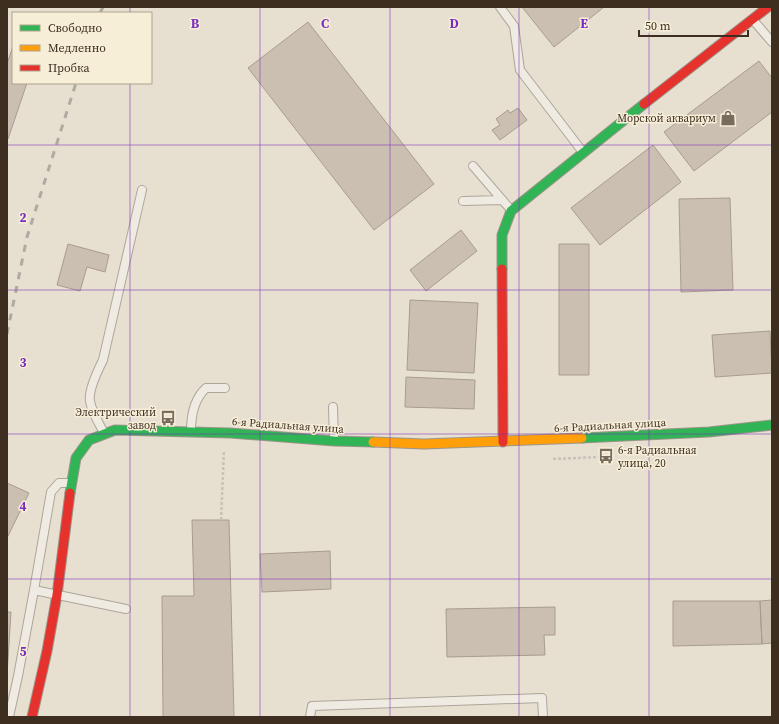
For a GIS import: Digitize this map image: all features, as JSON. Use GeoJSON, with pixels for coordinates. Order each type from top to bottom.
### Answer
{"type":"FeatureCollection","features":[{"type":"Feature","properties":{"kind":"street"},"geometry":{"type":"LineString","coordinates":[[504,442],[502,235],[511,211],[583,152],[768,7]]}},
{"type":"Feature","properties":{"kind":"street","name":"6-я Радиальная улица"},"geometry":{"type":"LineString","coordinates":[[32,717],[47,651],[57,595],[71,483],[76,458],[89,440],[104,434],[115,430],[191,432],[334,441],[424,444],[504,442],[709,432],[772,425]]}},
{"type":"Feature","properties":{"kind":"lane"},"geometry":{"type":"LineString","coordinates":[[500,7],[514,26],[520,70],[583,152]]}},
{"type":"Feature","properties":{"kind":"lane"},"geometry":{"type":"LineString","coordinates":[[753,19],[772,42]]}},
{"type":"Feature","properties":{"kind":"lane"},"geometry":{"type":"LineString","coordinates":[[473,166],[511,211]]}},
{"type":"Feature","properties":{"kind":"lane"},"geometry":{"type":"LineString","coordinates":[[104,434],[89,400],[94,378],[103,360],[142,190]]}},
{"type":"Feature","properties":{"kind":"lane"},"geometry":{"type":"LineString","coordinates":[[463,201],[502,200]]}},
{"type":"Feature","properties":{"kind":"lane"},"geometry":{"type":"LineString","coordinates":[[191,432],[191,416],[200,394],[206,388],[225,388]]}},
{"type":"Feature","properties":{"kind":"lane"},"geometry":{"type":"LineString","coordinates":[[333,407],[334,441]]}},
{"type":"Feature","properties":{"kind":"lane"},"geometry":{"type":"LineString","coordinates":[[9,717],[18,676],[51,492],[59,483],[71,483]]}},
{"type":"Feature","properties":{"kind":"lane"},"geometry":{"type":"LineString","coordinates":[[34,590],[126,609]]}},
{"type":"Feature","properties":{"kind":"lane"},"geometry":{"type":"LineString","coordinates":[[310,717],[312,706],[542,698],[543,717]]}},
{"type":"Feature","properties":{"kind":"path"},"geometry":{"type":"LineString","coordinates":[[217,449],[232,449]]}},
{"type":"Feature","properties":{"kind":"path"},"geometry":{"type":"LineString","coordinates":[[221,520],[224,449]]}},
{"type":"Feature","properties":{"kind":"path"},"geometry":{"type":"LineString","coordinates":[[545,459],[600,457]]}},
{"type":"Feature","properties":{"kind":"building"},"geometry":{"type":"Polygon","coordinates":[[[522,7],[604,7],[554,47],[522,7]]]}},
{"type":"Feature","properties":{"kind":"building"},"geometry":{"type":"Polygon","coordinates":[[[308,22],[434,184],[374,230],[248,68],[308,22]]]}},
{"type":"Feature","properties":{"kind":"building"},"geometry":{"type":"Polygon","coordinates":[[[12,49],[12,84],[27,84],[8,139],[7,139],[7,64],[12,49]]]}},
{"type":"Feature","properties":{"kind":"building"},"geometry":{"type":"Polygon","coordinates":[[[759,61],[772,78],[772,112],[694,171],[664,132],[759,61]]]}},
{"type":"Feature","properties":{"kind":"building"},"geometry":{"type":"Polygon","coordinates":[[[518,108],[527,120],[500,140],[492,130],[500,125],[496,119],[508,110],[510,113],[518,108]]]}},
{"type":"Feature","properties":{"kind":"building"},"geometry":{"type":"Polygon","coordinates":[[[653,145],[681,182],[600,245],[571,208],[653,145]]]}},
{"type":"Feature","properties":{"kind":"building"},"geometry":{"type":"Polygon","coordinates":[[[730,198],[733,290],[681,292],[679,199],[730,198]]]}},
{"type":"Feature","properties":{"kind":"building"},"geometry":{"type":"Polygon","coordinates":[[[461,230],[477,251],[426,291],[410,270],[461,230]]]}},
{"type":"Feature","properties":{"kind":"building"},"geometry":{"type":"Polygon","coordinates":[[[68,244],[109,255],[105,272],[87,267],[80,291],[57,285],[68,244]]]}},
{"type":"Feature","properties":{"kind":"building"},"geometry":{"type":"Polygon","coordinates":[[[559,244],[589,244],[589,375],[559,375],[559,244]]]}},
{"type":"Feature","properties":{"kind":"building"},"geometry":{"type":"Polygon","coordinates":[[[410,300],[478,303],[474,373],[407,370],[410,300]]]}},
{"type":"Feature","properties":{"kind":"building"},"geometry":{"type":"Polygon","coordinates":[[[770,331],[772,373],[715,377],[712,335],[770,331]]]}},
{"type":"Feature","properties":{"kind":"building"},"geometry":{"type":"Polygon","coordinates":[[[406,377],[475,380],[474,409],[405,407],[406,377]]]}},
{"type":"Feature","properties":{"kind":"building"},"geometry":{"type":"Polygon","coordinates":[[[7,483],[29,493],[7,538],[7,483]]]}},
{"type":"Feature","properties":{"kind":"building"},"geometry":{"type":"Polygon","coordinates":[[[192,520],[229,520],[234,717],[163,717],[162,596],[194,596],[192,520]]]}},
{"type":"Feature","properties":{"kind":"building"},"geometry":{"type":"Polygon","coordinates":[[[330,551],[331,589],[262,592],[260,554],[330,551]]]}},
{"type":"Feature","properties":{"kind":"building"},"geometry":{"type":"Polygon","coordinates":[[[772,600],[772,643],[762,644],[760,601],[772,600]]]}},
{"type":"Feature","properties":{"kind":"building"},"geometry":{"type":"Polygon","coordinates":[[[673,601],[760,601],[762,644],[673,646],[673,601]]]}},
{"type":"Feature","properties":{"kind":"building"},"geometry":{"type":"Polygon","coordinates":[[[555,607],[555,635],[544,635],[545,655],[447,657],[446,609],[555,607]]]}},
{"type":"Feature","properties":{"kind":"building"},"geometry":{"type":"Polygon","coordinates":[[[7,612],[11,612],[7,675],[7,612]]]}},
{"type":"Feature","properties":{"kind":"railway"},"geometry":{"type":"LineString","coordinates":[[100,12],[103,7]]}},
{"type":"Feature","properties":{"kind":"railway"},"geometry":{"type":"LineString","coordinates":[[7,334],[27,237],[76,84]]}},
{"type":"Feature","properties":{"kind":"traffic: fast"},"geometry":{"type":"LineString","coordinates":[[502,269],[502,235],[511,211],[644,104]]}},
{"type":"Feature","properties":{"kind":"traffic: fast"},"geometry":{"type":"LineString","coordinates":[[582,438],[709,432],[772,425]]}},
{"type":"Feature","properties":{"kind":"traffic: fast"},"geometry":{"type":"LineString","coordinates":[[70,493],[76,458],[89,440],[115,430],[230,433],[334,441],[373,442]]}},
{"type":"Feature","properties":{"kind":"traffic: slow"},"geometry":{"type":"LineString","coordinates":[[373,442],[424,444],[582,438]]}},
{"type":"Feature","properties":{"kind":"traffic: jam"},"geometry":{"type":"LineString","coordinates":[[644,104],[768,7]]}},
{"type":"Feature","properties":{"kind":"traffic: jam"},"geometry":{"type":"LineString","coordinates":[[502,269],[503,442]]}},
{"type":"Feature","properties":{"kind":"traffic: jam"},"geometry":{"type":"LineString","coordinates":[[32,717],[47,651],[57,595],[70,493]]}},
{"type":"Feature","properties":{"kind":"place","name":"Морской аквариум"},"geometry":{"type":"Point","coordinates":[728,118]}},
{"type":"Feature","properties":{"kind":"place","name":"Электрический завод"},"geometry":{"type":"Point","coordinates":[168,418]}},
{"type":"Feature","properties":{"kind":"place","name":"6-я Радиальная улица, 20"},"geometry":{"type":"Point","coordinates":[606,456]}}]}
